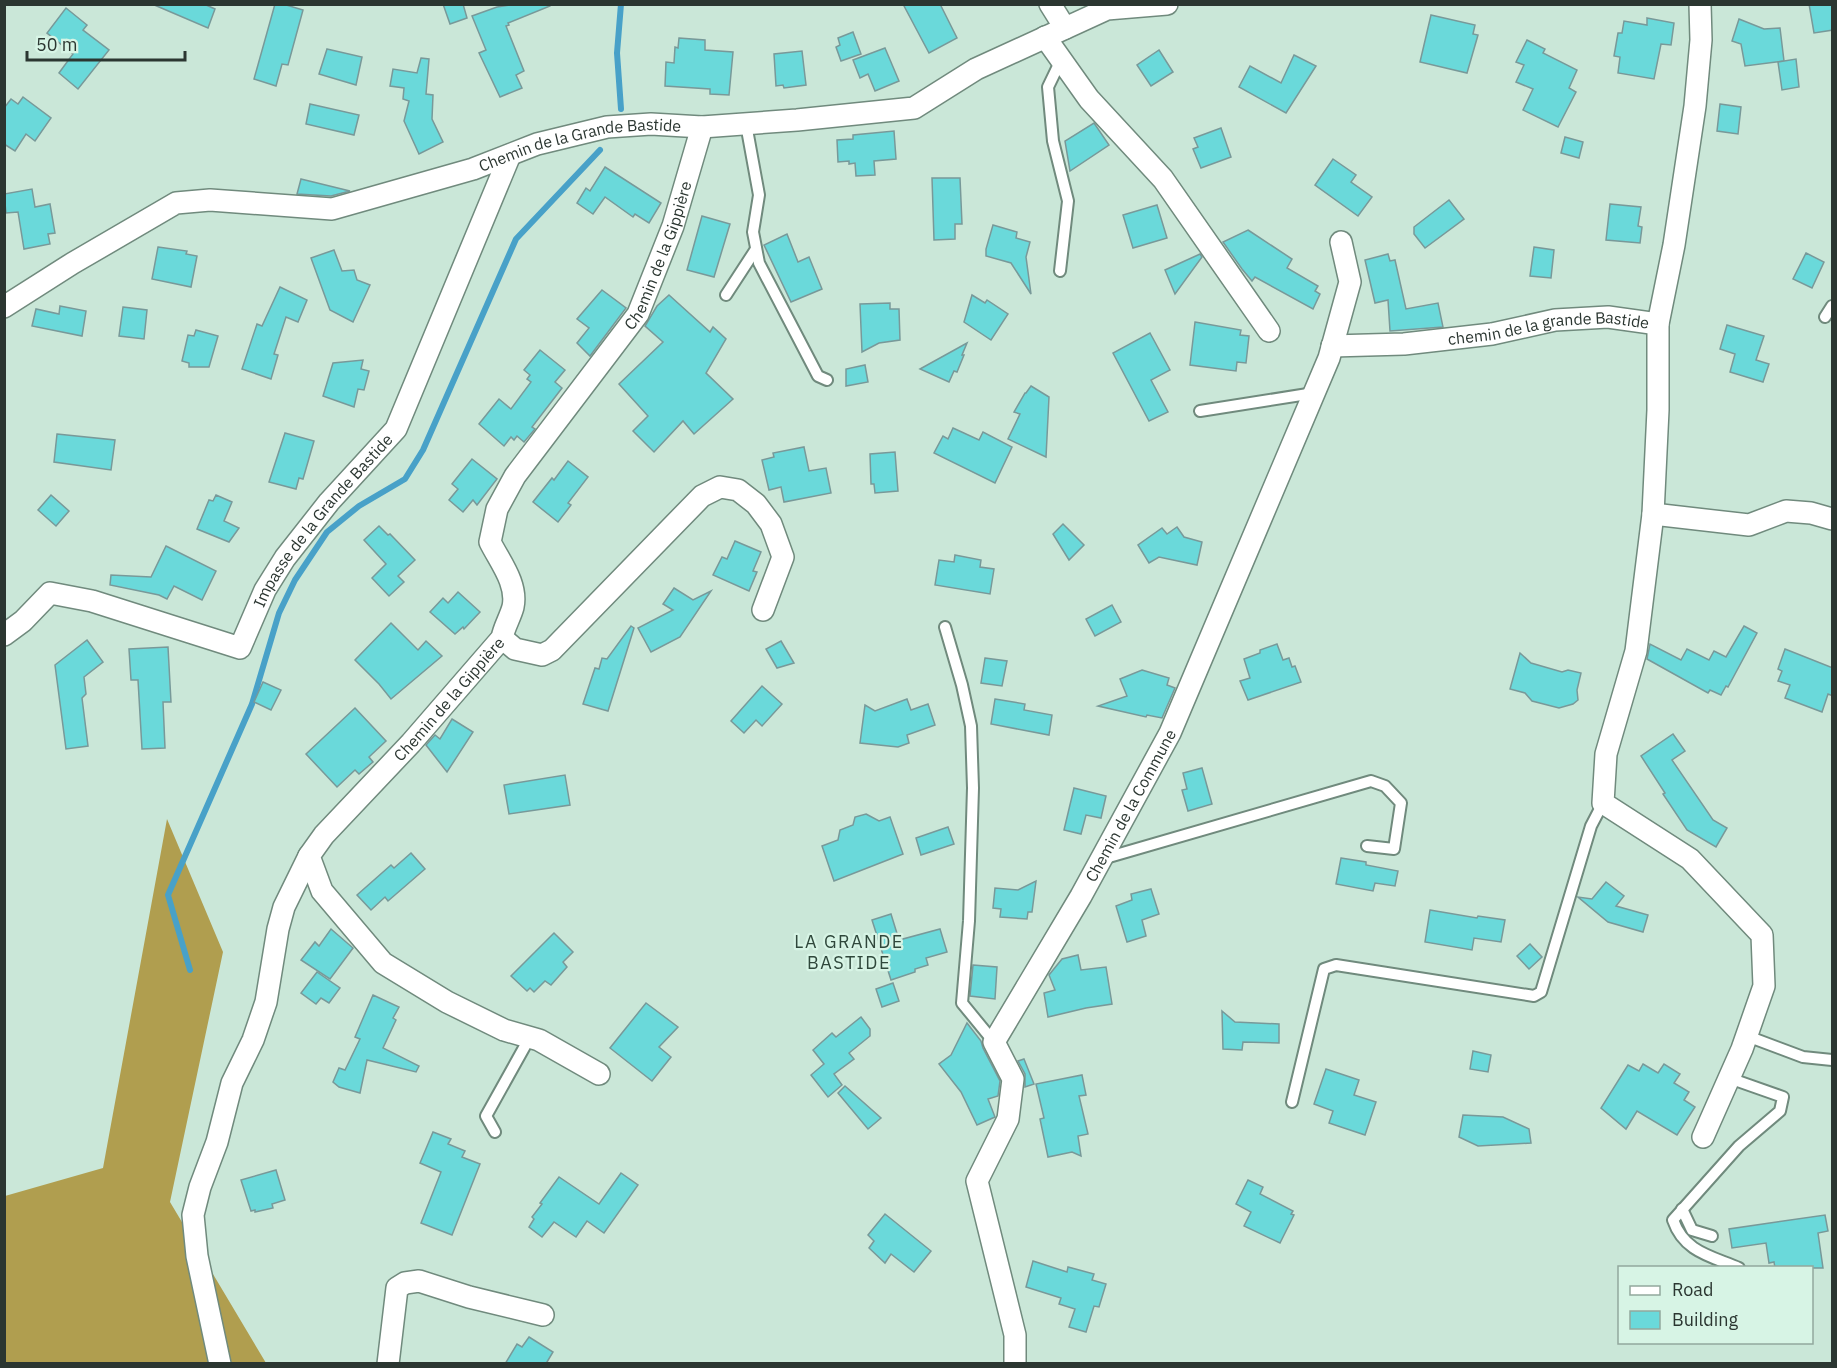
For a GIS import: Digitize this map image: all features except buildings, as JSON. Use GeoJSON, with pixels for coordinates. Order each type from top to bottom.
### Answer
{"type":"FeatureCollection","features":[{"type":"Feature","properties":{"kind":"street"},"geometry":{"type":"LineString","coordinates":[[1050,4],[1065,28]]}},
{"type":"Feature","properties":{"kind":"street","name":"Chemin de la Grande Bastide"},"geometry":{"type":"LineString","coordinates":[[4,307],[73,263],[176,203],[210,200],[332,209],[473,170],[537,144],[607,127],[651,124],[702,127],[914,108],[976,69],[1107,9],[1167,4]]}},
{"type":"Feature","properties":{"kind":"street","name":"chemin de la grande Bastide"},"geometry":{"type":"LineString","coordinates":[[1332,346],[1404,344],[1492,334],[1555,320],[1608,317],[1658,324],[1674,245],[1695,106],[1701,40],[1700,4]]}},
{"type":"Feature","properties":{"kind":"street"},"geometry":{"type":"LineString","coordinates":[[1045,38],[1089,99],[1163,178],[1269,331]]}},
{"type":"Feature","properties":{"kind":"street","name":"Chemin de la Gippière"},"geometry":{"type":"LineString","coordinates":[[220,1364],[197,1256],[193,1215],[200,1187],[218,1142],[232,1083],[253,1040],[266,1002],[278,929],[284,908],[309,856],[324,835],[411,743],[502,638],[513,606],[513,584],[490,542],[497,509],[514,476],[639,314],[673,226],[702,127]]}},
{"type":"Feature","properties":{"kind":"street","name":"Impasse de la Grande Bastide"},"geometry":{"type":"LineString","coordinates":[[4,635],[23,621],[50,593],[92,601],[240,648],[265,590],[285,558],[329,502],[396,429],[510,155]]}},
{"type":"Feature","properties":{"kind":"street","name":"Chemin de la Commune"},"geometry":{"type":"LineString","coordinates":[[994,1042],[1102,859],[1170,733],[1332,346],[1350,282],[1341,242]]}},
{"type":"Feature","properties":{"kind":"street"},"geometry":{"type":"LineString","coordinates":[[1658,324],[1658,410],[1653,514],[1636,651],[1606,754],[1603,803],[1690,859],[1762,935],[1764,986],[1746,1036],[1703,1137]]}},
{"type":"Feature","properties":{"kind":"street"},"geometry":{"type":"LineString","coordinates":[[502,638],[515,649],[542,655],[552,651],[702,496],[720,487],[738,490],[756,504],[771,524],[783,557],[763,610]]}},
{"type":"Feature","properties":{"kind":"street"},"geometry":{"type":"LineString","coordinates":[[1653,514],[1749,525],[1786,511],[1811,513],[1833,519]]}},
{"type":"Feature","properties":{"kind":"street"},"geometry":{"type":"LineString","coordinates":[[309,856],[322,891],[384,963],[447,1002],[504,1030],[539,1040],[599,1074]]}},
{"type":"Feature","properties":{"kind":"street"},"geometry":{"type":"LineString","coordinates":[[994,1042],[1013,1079],[1008,1119],[977,1181],[1015,1335],[1015,1364]]}},
{"type":"Feature","properties":{"kind":"street"},"geometry":{"type":"LineString","coordinates":[[388,1364],[397,1288],[405,1283],[419,1281],[469,1297],[543,1315]]}},
{"type":"Feature","properties":{"kind":"lane"},"geometry":{"type":"LineString","coordinates":[[1060,271],[1068,201],[1053,141],[1048,87],[1061,60]]}},
{"type":"Feature","properties":{"kind":"lane"},"geometry":{"type":"LineString","coordinates":[[746,124],[759,195],[753,232],[759,263],[818,376],[827,380]]}},
{"type":"Feature","properties":{"kind":"lane"},"geometry":{"type":"LineString","coordinates":[[726,295],[756,249]]}},
{"type":"Feature","properties":{"kind":"lane"},"geometry":{"type":"LineString","coordinates":[[1826,317],[1833,306]]}},
{"type":"Feature","properties":{"kind":"lane"},"geometry":{"type":"LineString","coordinates":[[1200,411],[1314,393]]}},
{"type":"Feature","properties":{"kind":"lane"},"geometry":{"type":"LineString","coordinates":[[945,627],[971,726],[969,921],[962,1003],[994,1042]]}},
{"type":"Feature","properties":{"kind":"lane"},"geometry":{"type":"LineString","coordinates":[[1102,859],[1371,781],[1384,786],[1401,803],[1394,849],[1367,846]]}},
{"type":"Feature","properties":{"kind":"lane"},"geometry":{"type":"LineString","coordinates":[[1292,1102],[1324,969],[1336,965],[1534,996],[1541,992],[1591,826],[1603,803]]}},
{"type":"Feature","properties":{"kind":"lane"},"geometry":{"type":"LineString","coordinates":[[1746,1036],[1803,1057],[1833,1060]]}},
{"type":"Feature","properties":{"kind":"lane"},"geometry":{"type":"LineString","coordinates":[[495,1132],[486,1116],[530,1037]]}},
{"type":"Feature","properties":{"kind":"lane"},"geometry":{"type":"LineString","coordinates":[[1729,1078],[1783,1097],[1780,1111],[1739,1146],[1673,1220],[1678,1233],[1695,1250],[1734,1266]]}},
{"type":"Feature","properties":{"kind":"lane"},"geometry":{"type":"LineString","coordinates":[[1682,1209],[1692,1230],[1712,1236]]}},
{"type":"Feature","properties":{"kind":"shaded area"},"geometry":{"type":"Polygon","coordinates":[[[167,819],[223,952],[170,1202],[266,1363],[5,1364],[5,1196],[103,1168],[167,819]]]}},
{"type":"Feature","properties":{"kind":"waterway"},"geometry":{"type":"LineString","coordinates":[[621,4],[617,53],[621,109]]}},
{"type":"Feature","properties":{"kind":"waterway"},"geometry":{"type":"LineString","coordinates":[[190,970],[168,895],[252,704],[279,613],[295,580],[327,532],[359,506],[405,479],[423,450],[516,239],[600,150]]}},
{"type":"Feature","properties":{"kind":"district","name":"LA GRANDE BASTIDE"},"geometry":{"type":"Point","coordinates":[849,951]}}]}
